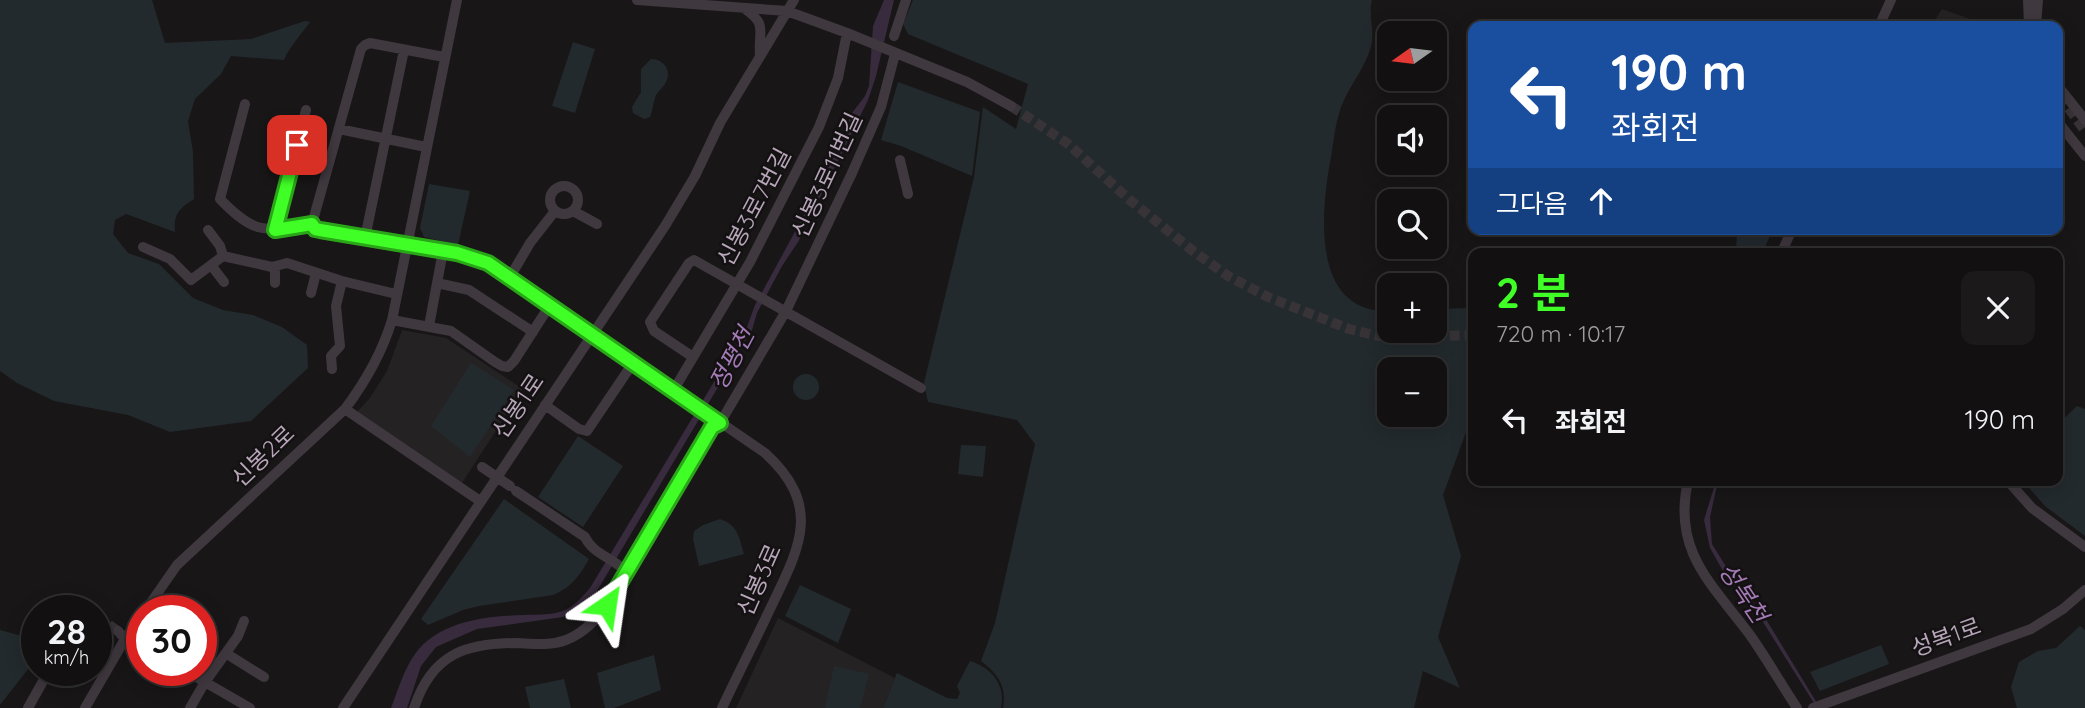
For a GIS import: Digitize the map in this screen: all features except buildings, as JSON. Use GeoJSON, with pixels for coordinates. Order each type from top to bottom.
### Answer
{"type":"FeatureCollection","features":[{"type":"Feature","properties":{"kind":"street","name":"신봉2로"},"geometry":{"type":"LineString","coordinates":[[156,595],[177,565],[345,408],[376,362],[392,320],[457,0]]}},
{"type":"Feature","properties":{"kind":"street"},"geometry":{"type":"LineString","coordinates":[[637,0],[787,11],[967,82],[1012,106]]}},
{"type":"Feature","properties":{"kind":"street"},"geometry":{"type":"LineString","coordinates":[[787,11],[794,0]]}},
{"type":"Feature","properties":{"kind":"street"},"geometry":{"type":"LineString","coordinates":[[894,36],[906,0]]}},
{"type":"Feature","properties":{"kind":"street"},"geometry":{"type":"LineString","coordinates":[[1881,21],[1891,0]]}},
{"type":"Feature","properties":{"kind":"street"},"geometry":{"type":"LineString","coordinates":[[2028,0],[2029,21]]}},
{"type":"Feature","properties":{"kind":"street"},"geometry":{"type":"LineString","coordinates":[[2036,21],[2038,0]]}},
{"type":"Feature","properties":{"kind":"street"},"geometry":{"type":"LineString","coordinates":[[743,7],[759,20],[760,56]]}},
{"type":"Feature","properties":{"kind":"street","name":"신봉1로"},"geometry":{"type":"LineString","coordinates":[[343,708],[665,226],[695,176],[720,124],[787,11]]}},
{"type":"Feature","properties":{"kind":"street","name":"신봉3로7번길"},"geometry":{"type":"LineString","coordinates":[[673,391],[741,287],[823,118],[838,78],[847,33]]}},
{"type":"Feature","properties":{"kind":"street"},"geometry":{"type":"LineString","coordinates":[[444,57],[370,43],[361,50],[312,224],[315,229],[473,256],[510,277],[673,391]]}},
{"type":"Feature","properties":{"kind":"street"},"geometry":{"type":"LineString","coordinates":[[365,238],[404,50]]}},
{"type":"Feature","properties":{"kind":"street","name":"신봉3로11번길"},"geometry":{"type":"LineString","coordinates":[[414,708],[426,679],[452,653],[481,646],[546,645],[569,639],[590,626],[598,617],[782,309],[876,120],[890,77],[892,53]]}},
{"type":"Feature","properties":{"kind":"street"},"geometry":{"type":"LineString","coordinates":[[2063,92],[2085,120]]}},
{"type":"Feature","properties":{"kind":"street"},"geometry":{"type":"LineString","coordinates":[[2063,116],[2070,113],[2071,102]]}},
{"type":"Feature","properties":{"kind":"street"},"geometry":{"type":"LineString","coordinates":[[245,104],[220,199],[242,222],[269,230],[312,224]]}},
{"type":"Feature","properties":{"kind":"street"},"geometry":{"type":"LineString","coordinates":[[275,230],[306,110]]}},
{"type":"Feature","properties":{"kind":"street"},"geometry":{"type":"LineString","coordinates":[[2063,128],[2085,156]]}},
{"type":"Feature","properties":{"kind":"street"},"geometry":{"type":"LineString","coordinates":[[339,129],[426,147]]}},
{"type":"Feature","properties":{"kind":"street"},"geometry":{"type":"LineString","coordinates":[[900,160],[908,194]]}},
{"type":"Feature","properties":{"kind":"street"},"geometry":{"type":"LineString","coordinates":[[564,186],[572,190],[577,197],[577,206],[573,211],[563,214],[555,211],[550,198],[554,190],[564,186]]}},
{"type":"Feature","properties":{"kind":"street"},"geometry":{"type":"LineString","coordinates":[[510,277],[530,243],[555,211]]}},
{"type":"Feature","properties":{"kind":"street"},"geometry":{"type":"LineString","coordinates":[[573,211],[597,224]]}},
{"type":"Feature","properties":{"kind":"street"},"geometry":{"type":"LineString","coordinates":[[208,230],[220,246],[223,256]]}},
{"type":"Feature","properties":{"kind":"street"},"geometry":{"type":"LineString","coordinates":[[144,247],[170,259],[191,280],[223,256],[272,267],[287,262],[342,281],[396,294]]}},
{"type":"Feature","properties":{"kind":"street"},"geometry":{"type":"LineString","coordinates":[[429,326],[443,251]]}},
{"type":"Feature","properties":{"kind":"street"},"geometry":{"type":"LineString","coordinates":[[693,357],[654,331],[651,326],[651,318],[692,261],[703,264],[921,388]]}},
{"type":"Feature","properties":{"kind":"street"},"geometry":{"type":"LineString","coordinates":[[211,265],[224,282]]}},
{"type":"Feature","properties":{"kind":"street"},"geometry":{"type":"LineString","coordinates":[[272,267],[275,283]]}},
{"type":"Feature","properties":{"kind":"street"},"geometry":{"type":"LineString","coordinates":[[311,293],[316,273]]}},
{"type":"Feature","properties":{"kind":"street"},"geometry":{"type":"LineString","coordinates":[[332,369],[331,356],[340,346],[336,306],[342,281]]}},
{"type":"Feature","properties":{"kind":"street"},"geometry":{"type":"LineString","coordinates":[[437,283],[469,290],[533,332]]}},
{"type":"Feature","properties":{"kind":"street"},"geometry":{"type":"LineString","coordinates":[[392,320],[451,331],[502,366],[508,367],[550,305]]}},
{"type":"Feature","properties":{"kind":"street"},"geometry":{"type":"LineString","coordinates":[[545,405],[579,429],[587,431],[633,363]]}},
{"type":"Feature","properties":{"kind":"street","name":"신봉3로"},"geometry":{"type":"LineString","coordinates":[[673,391],[765,453],[784,471],[797,497],[801,535],[789,572],[722,708]]}},
{"type":"Feature","properties":{"kind":"street"},"geometry":{"type":"LineString","coordinates":[[345,408],[480,501]]}},
{"type":"Feature","properties":{"kind":"street"},"geometry":{"type":"LineString","coordinates":[[482,467],[585,537],[591,547],[624,570]]}},
{"type":"Feature","properties":{"kind":"street"},"geometry":{"type":"LineString","coordinates":[[1687,486],[1685,521],[1690,549],[1696,562],[1712,589],[1757,646],[1797,708]]}},
{"type":"Feature","properties":{"kind":"street"},"geometry":{"type":"LineString","coordinates":[[2012,486],[2032,508],[2085,547]]}},
{"type":"Feature","properties":{"kind":"street","name":"성복1로"},"geometry":{"type":"LineString","coordinates":[[1813,708],[2031,629],[2063,609],[2085,590]]}},
{"type":"Feature","properties":{"kind":"street"},"geometry":{"type":"LineString","coordinates":[[217,667],[238,636],[244,621]]}},
{"type":"Feature","properties":{"kind":"street","name":"신봉2로"},"geometry":{"type":"LineString","coordinates":[[85,708],[126,631]]}},
{"type":"Feature","properties":{"kind":"street"},"geometry":{"type":"LineString","coordinates":[[122,635],[126,638]]}},
{"type":"Feature","properties":{"kind":"street"},"geometry":{"type":"LineString","coordinates":[[227,654],[264,677]]}},
{"type":"Feature","properties":{"kind":"street"},"geometry":{"type":"LineString","coordinates":[[28,708],[40,686]]}},
{"type":"Feature","properties":{"kind":"street"},"geometry":{"type":"LineString","coordinates":[[190,708],[203,686]]}},
{"type":"Feature","properties":{"kind":"street"},"geometry":{"type":"LineString","coordinates":[[212,686],[250,708]]}},
{"type":"Feature","properties":{"kind":"shaded area"},"geometry":{"type":"Polygon","coordinates":[[[0,0],[152,0],[165,43],[251,39],[305,21],[310,22],[284,60],[231,56],[221,74],[195,99],[188,121],[193,152],[194,199],[178,212],[175,232],[126,214],[115,220],[113,234],[128,253],[159,264],[193,298],[223,310],[253,315],[282,327],[307,345],[308,368],[251,421],[170,432],[128,415],[54,401],[17,383],[0,371],[0,0]]]}},
{"type":"Feature","properties":{"kind":"shaded area"},"geometry":{"type":"Polygon","coordinates":[[[913,0],[1372,0],[1371,47],[1339,113],[1327,179],[1324,230],[1327,255],[1333,277],[1345,295],[1363,307],[1377,309],[1377,343],[1447,343],[1447,309],[1468,308],[1468,427],[1443,495],[1461,556],[1438,637],[1460,688],[1423,671],[1414,708],[1003,708],[1004,693],[1000,681],[981,661],[995,623],[1035,444],[1017,420],[928,402],[924,383],[974,177],[983,107],[1016,129],[1028,84],[908,34],[903,24],[913,0]]]}},
{"type":"Feature","properties":{"kind":"shaded area"},"geometry":{"type":"Polygon","coordinates":[[[1942,9],[1970,19],[2003,21],[1934,21],[1942,9]]]}},
{"type":"Feature","properties":{"kind":"shaded area"},"geometry":{"type":"Polygon","coordinates":[[[573,42],[595,49],[575,113],[552,106],[573,42]]]}},
{"type":"Feature","properties":{"kind":"shaded area"},"geometry":{"type":"Polygon","coordinates":[[[651,59],[665,66],[668,77],[656,95],[650,117],[644,119],[633,113],[632,107],[641,92],[641,69],[651,59]]]}},
{"type":"Feature","properties":{"kind":"shaded area"},"geometry":{"type":"Polygon","coordinates":[[[898,82],[980,112],[972,176],[881,140],[898,82]]]}},
{"type":"Feature","properties":{"kind":"shaded area"},"geometry":{"type":"Polygon","coordinates":[[[429,184],[470,191],[458,245],[424,237],[420,228],[429,184]]]}},
{"type":"Feature","properties":{"kind":"shaded area"},"geometry":{"type":"Polygon","coordinates":[[[1737,235],[1770,235],[1765,248],[1736,248],[1737,235]]]}},
{"type":"Feature","properties":{"kind":"shaded area"},"geometry":{"type":"Polygon","coordinates":[[[402,330],[446,338],[523,389],[462,483],[355,414],[369,399],[387,371],[402,330]]]}},
{"type":"Feature","properties":{"kind":"shaded area"},"geometry":{"type":"Polygon","coordinates":[[[471,363],[514,390],[470,457],[431,426],[471,363]]]}},
{"type":"Feature","properties":{"kind":"shaded area"},"geometry":{"type":"Polygon","coordinates":[[[806,374],[815,378],[819,387],[815,396],[806,400],[797,396],[793,387],[797,378],[806,374]]]}},
{"type":"Feature","properties":{"kind":"shaded area"},"geometry":{"type":"Polygon","coordinates":[[[2077,406],[2085,409],[2085,536],[2045,506],[2027,486],[2063,486],[2063,419],[2077,406]]]}},
{"type":"Feature","properties":{"kind":"shaded area"},"geometry":{"type":"Polygon","coordinates":[[[578,436],[623,466],[583,527],[538,497],[578,436]]]}},
{"type":"Feature","properties":{"kind":"shaded area"},"geometry":{"type":"Polygon","coordinates":[[[961,445],[986,446],[983,477],[958,474],[961,445]]]}},
{"type":"Feature","properties":{"kind":"shaded area"},"geometry":{"type":"Polygon","coordinates":[[[504,499],[589,559],[586,565],[570,585],[553,595],[479,606],[428,625],[421,619],[504,499]]]}},
{"type":"Feature","properties":{"kind":"shaded area"},"geometry":{"type":"Polygon","coordinates":[[[720,519],[734,528],[744,554],[699,566],[693,539],[694,531],[720,519]]]}},
{"type":"Feature","properties":{"kind":"shaded area"},"geometry":{"type":"Polygon","coordinates":[[[800,585],[851,609],[838,643],[785,616],[800,585]]]}},
{"type":"Feature","properties":{"kind":"shaded area"},"geometry":{"type":"Polygon","coordinates":[[[778,618],[895,678],[883,708],[736,708],[778,618]]]}},
{"type":"Feature","properties":{"kind":"shaded area"},"geometry":{"type":"Polygon","coordinates":[[[2080,626],[2085,630],[2085,708],[2017,708],[2011,687],[2019,662],[2038,651],[2056,648],[2080,626]]]}},
{"type":"Feature","properties":{"kind":"shaded area"},"geometry":{"type":"Polygon","coordinates":[[[0,630],[21,636],[21,678],[0,705],[0,630]]]}},
{"type":"Feature","properties":{"kind":"shaded area"},"geometry":{"type":"Polygon","coordinates":[[[1881,645],[1889,664],[1820,691],[1810,672],[1881,645]]]}},
{"type":"Feature","properties":{"kind":"shaded area"},"geometry":{"type":"Polygon","coordinates":[[[654,655],[661,690],[614,708],[605,708],[597,673],[654,655]]]}},
{"type":"Feature","properties":{"kind":"shaded area"},"geometry":{"type":"Polygon","coordinates":[[[970,661],[985,668],[996,678],[1001,692],[1001,708],[883,708],[897,673],[947,698],[957,699],[960,693],[957,686],[970,661]]]}},
{"type":"Feature","properties":{"kind":"shaded area"},"geometry":{"type":"Polygon","coordinates":[[[834,666],[869,674],[860,708],[825,708],[834,666]]]}},
{"type":"Feature","properties":{"kind":"shaded area"},"geometry":{"type":"Polygon","coordinates":[[[564,679],[571,708],[530,708],[525,687],[564,679]]]}},
{"type":"Feature","properties":{"kind":"water","name":"정평천"},"geometry":{"type":"Polygon","coordinates":[[[884,0],[894,0],[868,100],[798,242],[757,313],[752,330],[594,596],[584,606],[563,617],[477,629],[436,647],[421,666],[407,708],[391,708],[411,660],[425,643],[437,634],[450,627],[480,619],[557,613],[570,607],[590,588],[747,327],[755,305],[821,184],[852,113],[865,96],[869,86],[873,26],[884,0]]]}},
{"type":"Feature","properties":{"kind":"water","name":"성복천"},"geometry":{"type":"Polygon","coordinates":[[[1714,486],[1717,486],[1710,517],[1712,544],[1732,576],[1764,616],[1820,708],[1817,708],[1763,622],[1723,571],[1710,548],[1704,520],[1714,486]]]}},
{"type":"Feature","properties":{"kind":"tunnel"},"geometry":{"type":"LineString","coordinates":[[2063,100],[2085,131]]}},
{"type":"Feature","properties":{"kind":"tunnel"},"geometry":{"type":"LineString","coordinates":[[1011,106],[1067,143],[1131,201],[1193,251],[1228,276],[1268,297],[1349,329],[1378,336],[1468,335]]}},
{"type":"Feature","properties":{"kind":"tunnel"},"geometry":{"type":"LineString","coordinates":[[112,627],[118,631]]}},
{"type":"Feature","properties":{"kind":"route"},"geometry":{"type":"LineString","coordinates":[[297,145],[275,230],[312,224],[315,229],[320,230],[473,256],[513,279],[720,423],[712,427],[607,605]]}}]}
